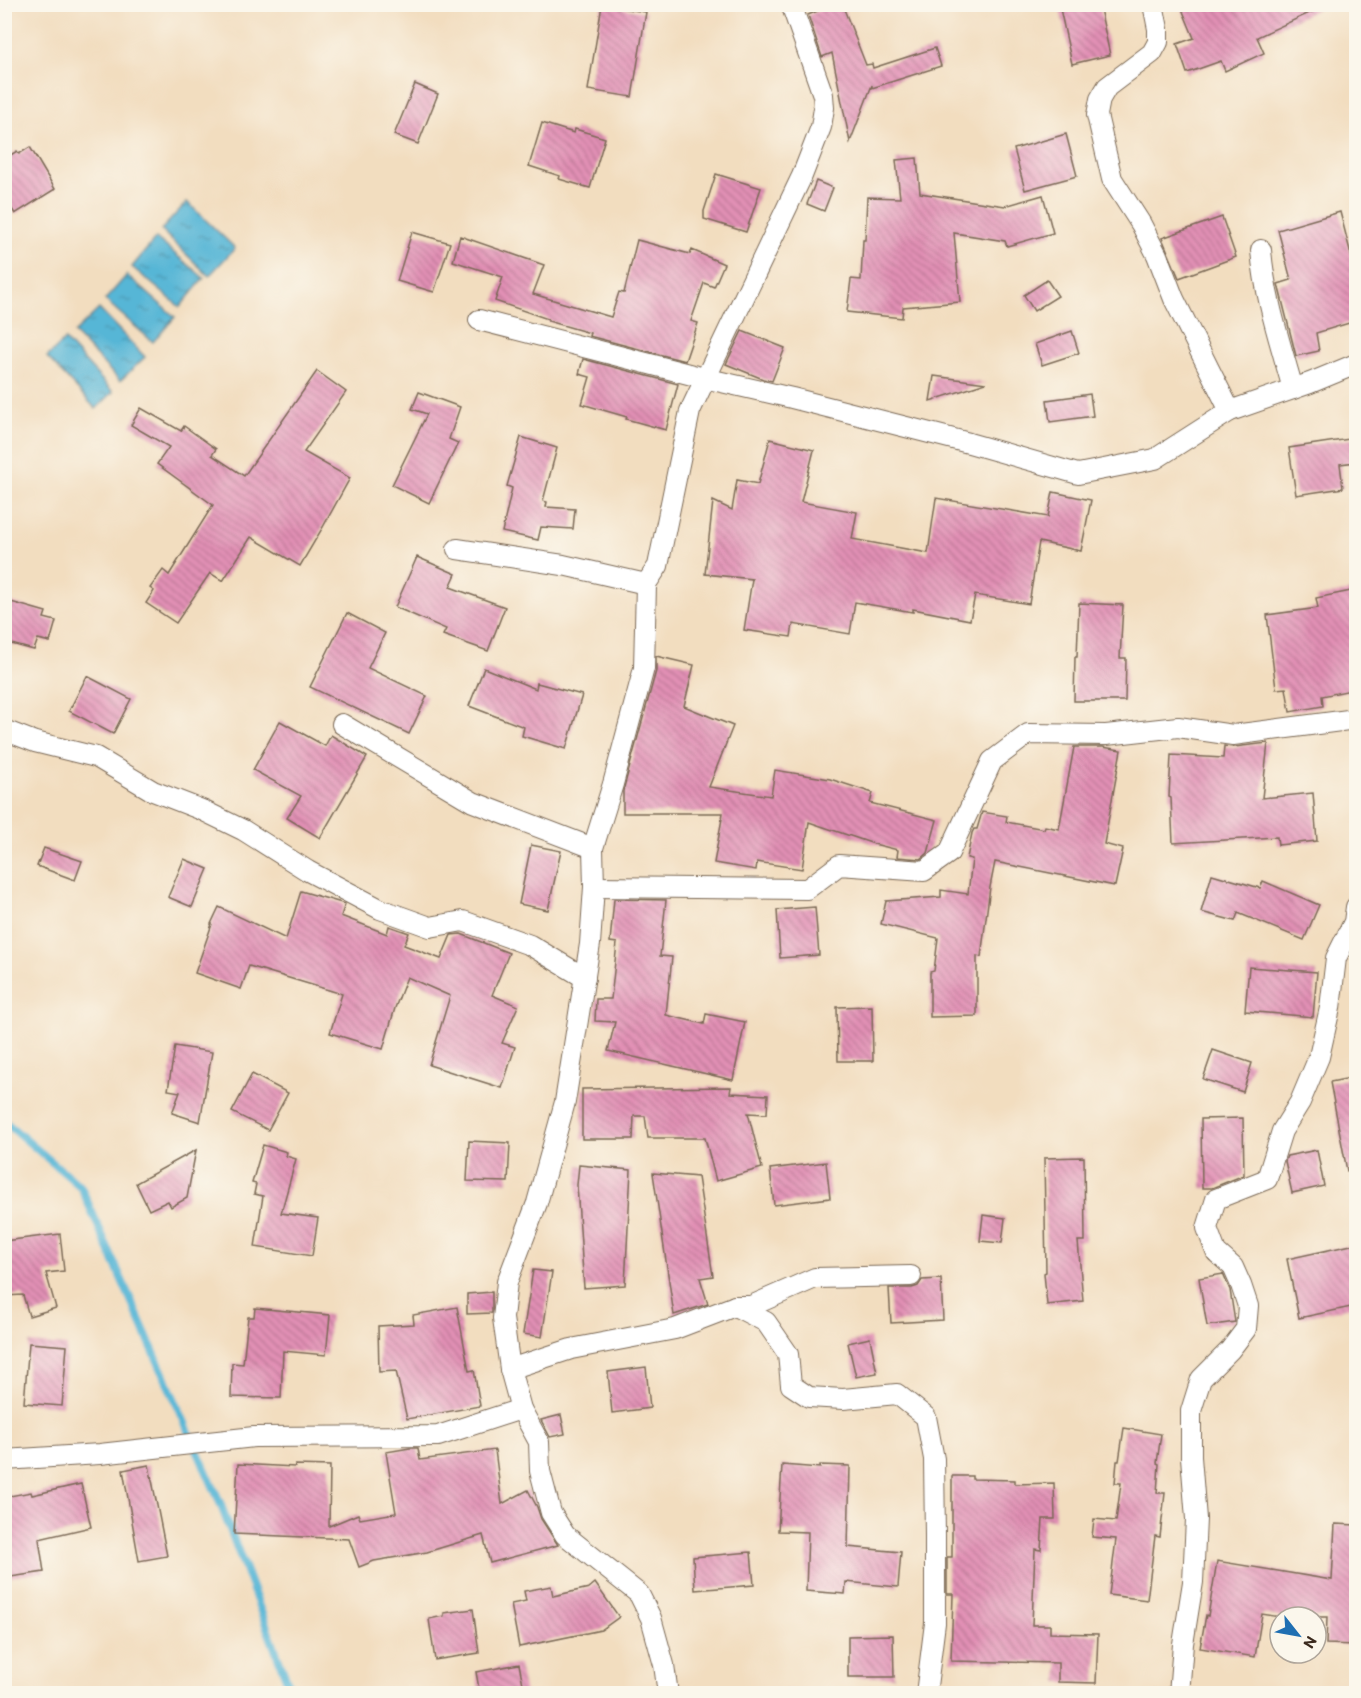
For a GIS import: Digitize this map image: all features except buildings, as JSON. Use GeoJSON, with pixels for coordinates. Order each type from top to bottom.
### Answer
{"type":"FeatureCollection","features":[{"type":"Feature","properties":{"kind":"street"},"geometry":{"type":"LineString","coordinates":[[668,1694],[664,1665],[651,1618],[639,1594],[580,1549],[565,1535],[551,1513],[540,1471],[539,1442],[521,1410],[510,1369],[503,1318],[507,1282],[537,1203],[565,1102],[590,944],[594,887],[593,848],[644,668],[646,584],[658,566],[690,411],[802,176],[821,127],[824,108],[823,94],[791,4]]}},
{"type":"Feature","properties":{"kind":"street"},"geometry":{"type":"LineString","coordinates":[[1153,4],[1158,42],[1152,53],[1107,87],[1100,99],[1097,115],[1112,179],[1141,224],[1157,255],[1174,299],[1230,411]]}},
{"type":"Feature","properties":{"kind":"street"},"geometry":{"type":"LineString","coordinates":[[1261,250],[1264,280],[1293,389]]}},
{"type":"Feature","properties":{"kind":"street"},"geometry":{"type":"LineString","coordinates":[[479,320],[958,440],[1078,474],[1155,459],[1230,411],[1356,364]]}},
{"type":"Feature","properties":{"kind":"street"},"geometry":{"type":"LineString","coordinates":[[457,549],[563,565],[646,584]]}},
{"type":"Feature","properties":{"kind":"street"},"geometry":{"type":"LineString","coordinates":[[594,887],[807,889],[839,865],[924,872],[949,853],[992,761],[1028,734],[1106,735],[1178,727],[1233,735],[1356,719]]}},
{"type":"Feature","properties":{"kind":"street"},"geometry":{"type":"LineString","coordinates":[[342,724],[473,802],[593,848]]}},
{"type":"Feature","properties":{"kind":"street"},"geometry":{"type":"LineString","coordinates":[[4,730],[35,742],[96,757],[153,791],[202,810],[243,830],[308,872],[380,909],[430,927],[463,921],[530,945],[585,978]]}},
{"type":"Feature","properties":{"kind":"street"},"geometry":{"type":"LineString","coordinates":[[1179,1694],[1183,1644],[1193,1581],[1196,1519],[1191,1456],[1191,1411],[1201,1379],[1230,1350],[1246,1329],[1248,1306],[1242,1285],[1233,1267],[1216,1252],[1206,1228],[1216,1199],[1267,1179],[1282,1131],[1300,1102],[1319,1057],[1330,1008],[1336,958],[1354,922],[1356,907]]}},
{"type":"Feature","properties":{"kind":"street"},"geometry":{"type":"LineString","coordinates":[[510,1369],[571,1349],[675,1329],[735,1306],[751,1306],[815,1278],[911,1276]]}},
{"type":"Feature","properties":{"kind":"street"},"geometry":{"type":"LineString","coordinates":[[735,1306],[766,1322],[788,1354],[791,1385],[809,1397],[843,1399],[897,1394],[926,1417],[934,1459],[935,1536],[935,1623],[926,1694]]}},
{"type":"Feature","properties":{"kind":"street"},"geometry":{"type":"LineString","coordinates":[[4,1460],[100,1454],[254,1437],[438,1436],[521,1410]]}},
{"type":"Feature","properties":{"kind":"water"},"geometry":{"type":"Polygon","coordinates":[[[187,202],[235,248],[209,276],[161,230],[187,202]]]}},
{"type":"Feature","properties":{"kind":"water"},"geometry":{"type":"Polygon","coordinates":[[[156,238],[204,278],[180,307],[132,267],[156,238]]]}},
{"type":"Feature","properties":{"kind":"water"},"geometry":{"type":"Polygon","coordinates":[[[127,275],[175,317],[153,342],[105,300],[127,275]]]}},
{"type":"Feature","properties":{"kind":"water"},"geometry":{"type":"Polygon","coordinates":[[[99,309],[145,357],[120,381],[74,333],[99,309]]]}},
{"type":"Feature","properties":{"kind":"water"},"geometry":{"type":"Polygon","coordinates":[[[65,340],[113,392],[96,409],[47,357],[65,340]]]}},
{"type":"Feature","properties":{"kind":"waterway"},"geometry":{"type":"LineString","coordinates":[[4,1121],[81,1187],[219,1500],[292,1694]]}}]}
